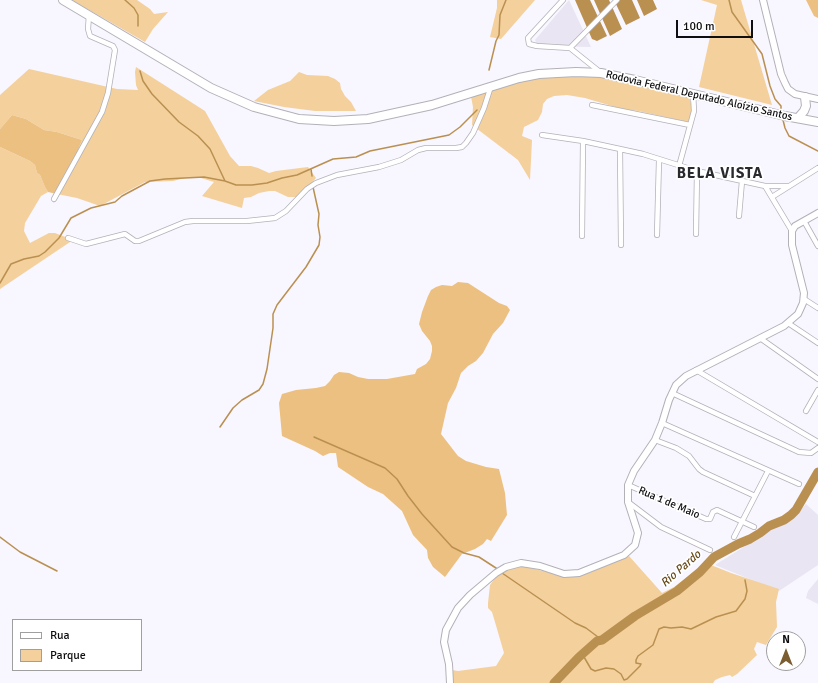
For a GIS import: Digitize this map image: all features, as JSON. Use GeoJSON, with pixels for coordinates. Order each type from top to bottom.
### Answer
{"type":"FeatureCollection","features":[{"type":"Feature","properties":{"kind":"highway","name":"Rodovia Federal Deputado Aloízio Santos"},"geometry":{"type":"LineString","coordinates":[[63,0],[210,88],[254,107],[299,119],[334,121],[368,119],[432,105],[519,78],[557,72],[601,73],[818,122]]}},
{"type":"Feature","properties":{"kind":"highway"},"geometry":{"type":"LineString","coordinates":[[798,118],[806,106],[805,97]]}},
{"type":"Feature","properties":{"kind":"street"},"geometry":{"type":"LineString","coordinates":[[563,0],[528,38],[529,44],[537,46],[570,48],[601,73]]}},
{"type":"Feature","properties":{"kind":"street"},"geometry":{"type":"LineString","coordinates":[[570,48],[617,0]]}},
{"type":"Feature","properties":{"kind":"street"},"geometry":{"type":"LineString","coordinates":[[763,0],[781,74],[788,89],[795,94],[818,99]]}},
{"type":"Feature","properties":{"kind":"street"},"geometry":{"type":"LineString","coordinates":[[54,199],[102,112],[108,93],[115,50],[113,46],[90,36],[88,29],[89,15]]}},
{"type":"Feature","properties":{"kind":"street"},"geometry":{"type":"LineString","coordinates":[[68,238],[86,244],[125,234],[135,241],[139,241],[185,222],[247,221],[275,218],[286,211],[307,189],[316,183],[337,176],[379,167],[400,160],[418,150],[426,148],[456,148],[462,146],[473,133],[484,108],[491,86]]}},
{"type":"Feature","properties":{"kind":"street"},"geometry":{"type":"LineString","coordinates":[[679,166],[694,111],[692,93]]}},
{"type":"Feature","properties":{"kind":"street"},"geometry":{"type":"LineString","coordinates":[[592,105],[690,125]]}},
{"type":"Feature","properties":{"kind":"street"},"geometry":{"type":"LineString","coordinates":[[542,135],[583,141],[643,154],[697,171],[765,186],[790,186]]}},
{"type":"Feature","properties":{"kind":"street"},"geometry":{"type":"LineString","coordinates":[[582,236],[583,141]]}},
{"type":"Feature","properties":{"kind":"street"},"geometry":{"type":"LineString","coordinates":[[620,149],[621,245]]}},
{"type":"Feature","properties":{"kind":"street"},"geometry":{"type":"LineString","coordinates":[[657,236],[659,160]]}},
{"type":"Feature","properties":{"kind":"street"},"geometry":{"type":"LineString","coordinates":[[772,197],[818,168]]}},
{"type":"Feature","properties":{"kind":"street"},"geometry":{"type":"LineString","coordinates":[[696,234],[697,171]]}},
{"type":"Feature","properties":{"kind":"street"},"geometry":{"type":"LineString","coordinates":[[739,216],[742,181]]}},
{"type":"Feature","properties":{"kind":"street"},"geometry":{"type":"LineString","coordinates":[[765,186],[792,232]]}},
{"type":"Feature","properties":{"kind":"street"},"geometry":{"type":"LineString","coordinates":[[450,683],[449,664],[444,642],[446,630],[458,608],[470,595],[496,573],[514,564],[528,563],[556,572],[571,574],[586,571],[624,555],[635,545],[638,533],[628,502],[628,485],[634,471],[655,440],[676,385],[696,370],[788,323],[798,314],[804,299],[804,288],[792,245],[792,232],[795,226],[818,214]]}},
{"type":"Feature","properties":{"kind":"street"},"geometry":{"type":"LineString","coordinates":[[804,221],[818,246]]}},
{"type":"Feature","properties":{"kind":"street"},"geometry":{"type":"LineString","coordinates":[[804,299],[818,308]]}},
{"type":"Feature","properties":{"kind":"street"},"geometry":{"type":"LineString","coordinates":[[788,323],[818,343]]}},
{"type":"Feature","properties":{"kind":"street"},"geometry":{"type":"LineString","coordinates":[[760,338],[818,379]]}},
{"type":"Feature","properties":{"kind":"street"},"geometry":{"type":"LineString","coordinates":[[696,370],[818,442]]}},
{"type":"Feature","properties":{"kind":"street"},"geometry":{"type":"LineString","coordinates":[[806,411],[818,390]]}},
{"type":"Feature","properties":{"kind":"street"},"geometry":{"type":"LineString","coordinates":[[672,394],[800,452],[811,453],[818,448]]}},
{"type":"Feature","properties":{"kind":"street"},"geometry":{"type":"LineString","coordinates":[[662,423],[799,484]]}},
{"type":"Feature","properties":{"kind":"street"},"geometry":{"type":"LineString","coordinates":[[655,440],[686,454],[693,459],[699,469],[703,472],[755,496]]}},
{"type":"Feature","properties":{"kind":"street"},"geometry":{"type":"LineString","coordinates":[[734,537],[768,471]]}},
{"type":"Feature","properties":{"kind":"street","name":"Rua 1 de Maio"},"geometry":{"type":"LineString","coordinates":[[628,485],[708,519],[716,510],[742,522]]}},
{"type":"Feature","properties":{"kind":"street"},"geometry":{"type":"LineString","coordinates":[[628,502],[661,527],[710,550]]}},
{"type":"Feature","properties":{"kind":"street"},"geometry":{"type":"LineString","coordinates":[[742,522],[754,527]]}},
{"type":"Feature","properties":{"kind":"shaded area"},"geometry":{"type":"Polygon","coordinates":[[[569,0],[591,47],[538,46],[535,40],[569,0]]]}},
{"type":"Feature","properties":{"kind":"shaded area"},"geometry":{"type":"Polygon","coordinates":[[[575,0],[590,0],[607,36],[597,41],[592,39],[575,0]]]}},
{"type":"Feature","properties":{"kind":"shaded area"},"geometry":{"type":"Polygon","coordinates":[[[594,0],[609,0],[622,29],[610,36],[594,0]]]}},
{"type":"Feature","properties":{"kind":"shaded area"},"geometry":{"type":"Polygon","coordinates":[[[614,0],[632,0],[640,18],[626,25],[614,0]]]}},
{"type":"Feature","properties":{"kind":"shaded area"},"geometry":{"type":"Polygon","coordinates":[[[637,0],[653,0],[657,9],[644,16],[637,0]]]}},
{"type":"Feature","properties":{"kind":"shaded area"},"geometry":{"type":"Polygon","coordinates":[[[806,0],[818,0],[818,18],[814,16],[806,0]]]}},
{"type":"Feature","properties":{"kind":"shaded area"},"geometry":{"type":"Polygon","coordinates":[[[12,115],[26,119],[44,130],[57,132],[82,140],[65,182],[57,194],[48,192],[40,175],[37,173],[35,165],[30,161],[0,147],[0,129],[12,115]]]}},
{"type":"Feature","properties":{"kind":"shaded area"},"geometry":{"type":"Polygon","coordinates":[[[458,282],[468,283],[499,303],[507,306],[510,310],[503,323],[493,334],[483,353],[476,361],[461,373],[456,388],[448,403],[441,434],[458,456],[466,461],[499,469],[505,493],[507,515],[491,541],[487,539],[483,544],[475,549],[462,554],[445,577],[433,567],[428,558],[427,550],[413,535],[402,511],[383,494],[368,487],[338,467],[336,453],[330,453],[323,456],[282,436],[279,403],[282,394],[296,390],[325,386],[334,375],[339,372],[349,373],[368,379],[387,379],[415,374],[417,369],[426,364],[430,359],[432,351],[430,341],[422,331],[419,324],[428,296],[431,290],[436,287],[442,285],[452,286],[458,282]]]}},
{"type":"Feature","properties":{"kind":"shaded area"},"geometry":{"type":"Polygon","coordinates":[[[806,504],[818,515],[818,565],[779,591],[715,565],[798,513],[806,504]]]}},
{"type":"Feature","properties":{"kind":"shaded area"},"geometry":{"type":"Polygon","coordinates":[[[818,579],[818,604],[806,598],[808,591],[818,579]]]}},
{"type":"Feature","properties":{"kind":"green space"},"geometry":{"type":"Polygon","coordinates":[[[72,0],[137,0],[150,9],[154,14],[168,12],[153,29],[145,42],[72,0]]]}},
{"type":"Feature","properties":{"kind":"green space"},"geometry":{"type":"Polygon","coordinates":[[[497,0],[535,0],[501,39],[490,37],[497,8],[497,0]]]}},
{"type":"Feature","properties":{"kind":"green space"},"geometry":{"type":"Polygon","coordinates":[[[701,0],[741,0],[772,105],[699,87],[717,5],[701,0]]]}},
{"type":"Feature","properties":{"kind":"green space"},"geometry":{"type":"Polygon","coordinates":[[[136,67],[205,111],[230,156],[239,166],[251,166],[269,173],[308,167],[316,178],[302,194],[296,197],[288,197],[275,191],[259,193],[251,197],[244,198],[242,208],[202,196],[214,182],[201,178],[145,182],[100,206],[77,198],[57,194],[65,182],[82,140],[57,132],[44,130],[26,119],[12,115],[0,129],[0,95],[29,69],[117,89],[138,90],[136,85],[136,67]]]}},
{"type":"Feature","properties":{"kind":"green space"},"geometry":{"type":"Polygon","coordinates":[[[299,72],[307,75],[328,76],[335,79],[340,83],[341,89],[345,96],[351,102],[356,111],[315,111],[254,101],[268,90],[290,81],[299,72]]]}},
{"type":"Feature","properties":{"kind":"green space"},"geometry":{"type":"Polygon","coordinates":[[[564,73],[616,78],[689,95],[692,108],[691,116],[688,122],[622,109],[585,98],[567,95],[554,96],[547,99],[543,104],[542,112],[538,120],[524,127],[522,136],[532,140],[530,180],[518,160],[472,125],[473,107],[470,91],[564,73]]]}},
{"type":"Feature","properties":{"kind":"green space"},"geometry":{"type":"Polygon","coordinates":[[[0,147],[30,161],[35,165],[37,173],[40,175],[48,192],[41,196],[25,223],[24,231],[30,243],[49,233],[55,233],[73,240],[0,289],[0,147]]]}},
{"type":"Feature","properties":{"kind":"green space"},"geometry":{"type":"Polygon","coordinates":[[[629,556],[662,593],[674,587],[706,563],[779,589],[776,602],[777,627],[775,631],[766,631],[766,645],[757,642],[754,649],[757,655],[737,674],[732,677],[730,675],[722,677],[715,680],[713,683],[449,683],[452,670],[458,671],[496,666],[504,653],[492,612],[488,608],[490,585],[502,569],[523,566],[567,577],[589,573],[629,556]]]}},
{"type":"Feature","properties":{"kind":"waterway"},"geometry":{"type":"LineString","coordinates":[[125,0],[134,8],[138,15],[138,26]]}},
{"type":"Feature","properties":{"kind":"waterway"},"geometry":{"type":"LineString","coordinates":[[489,70],[496,41],[499,35],[500,15],[506,0]]}},
{"type":"Feature","properties":{"kind":"waterway"},"geometry":{"type":"LineString","coordinates":[[729,0],[732,12],[762,54],[770,86],[775,99],[781,106],[781,110]]}},
{"type":"Feature","properties":{"kind":"waterway"},"geometry":{"type":"LineString","coordinates":[[140,71],[143,81],[152,94],[179,122],[198,136],[210,149],[225,181]]}},
{"type":"Feature","properties":{"kind":"waterway"},"geometry":{"type":"LineString","coordinates":[[0,283],[11,264],[24,259],[39,256],[45,252],[59,238],[71,218],[91,208],[115,202],[122,196],[150,181],[204,177],[225,181],[236,185],[267,183],[297,175],[333,159],[356,157],[370,151],[449,135],[460,127],[477,110]]}},
{"type":"Feature","properties":{"kind":"waterway"},"geometry":{"type":"LineString","coordinates":[[783,120],[789,136],[818,151]]}},
{"type":"Feature","properties":{"kind":"waterway"},"geometry":{"type":"LineString","coordinates":[[311,169],[312,176]]}},
{"type":"Feature","properties":{"kind":"waterway"},"geometry":{"type":"LineString","coordinates":[[220,427],[233,408],[242,400],[259,390],[263,384],[267,369],[273,328],[273,314],[277,305],[306,267],[319,245],[319,214],[313,187]]}},
{"type":"Feature","properties":{"kind":"waterway"},"geometry":{"type":"LineString","coordinates":[[314,437],[385,468],[397,479],[422,514],[452,547],[464,553],[479,557],[499,570]]}},
{"type":"Feature","properties":{"kind":"waterway","name":"Rio Pardo"},"geometry":{"type":"LineString","coordinates":[[554,683],[597,641],[602,640],[635,616],[677,591],[700,572],[714,557],[750,539],[769,526],[784,520],[791,515],[796,510],[818,472]]}},
{"type":"Feature","properties":{"kind":"waterway"},"geometry":{"type":"LineString","coordinates":[[0,537],[20,552],[57,571]]}},
{"type":"Feature","properties":{"kind":"waterway"},"geometry":{"type":"LineString","coordinates":[[502,573],[602,640]]}},
{"type":"Feature","properties":{"kind":"waterway"},"geometry":{"type":"LineString","coordinates":[[579,657],[584,657],[591,669],[595,671],[606,668],[614,669],[621,674],[624,680],[627,679],[640,666],[641,664],[636,663],[638,656],[653,645],[659,629],[664,627],[682,627],[691,629],[716,617],[736,611],[745,599],[747,591],[745,580]]}},
{"type":"Feature","properties":{"kind":"district","name":"BELA VISTA"},"geometry":{"type":"Point","coordinates":[720,174]}}]}
